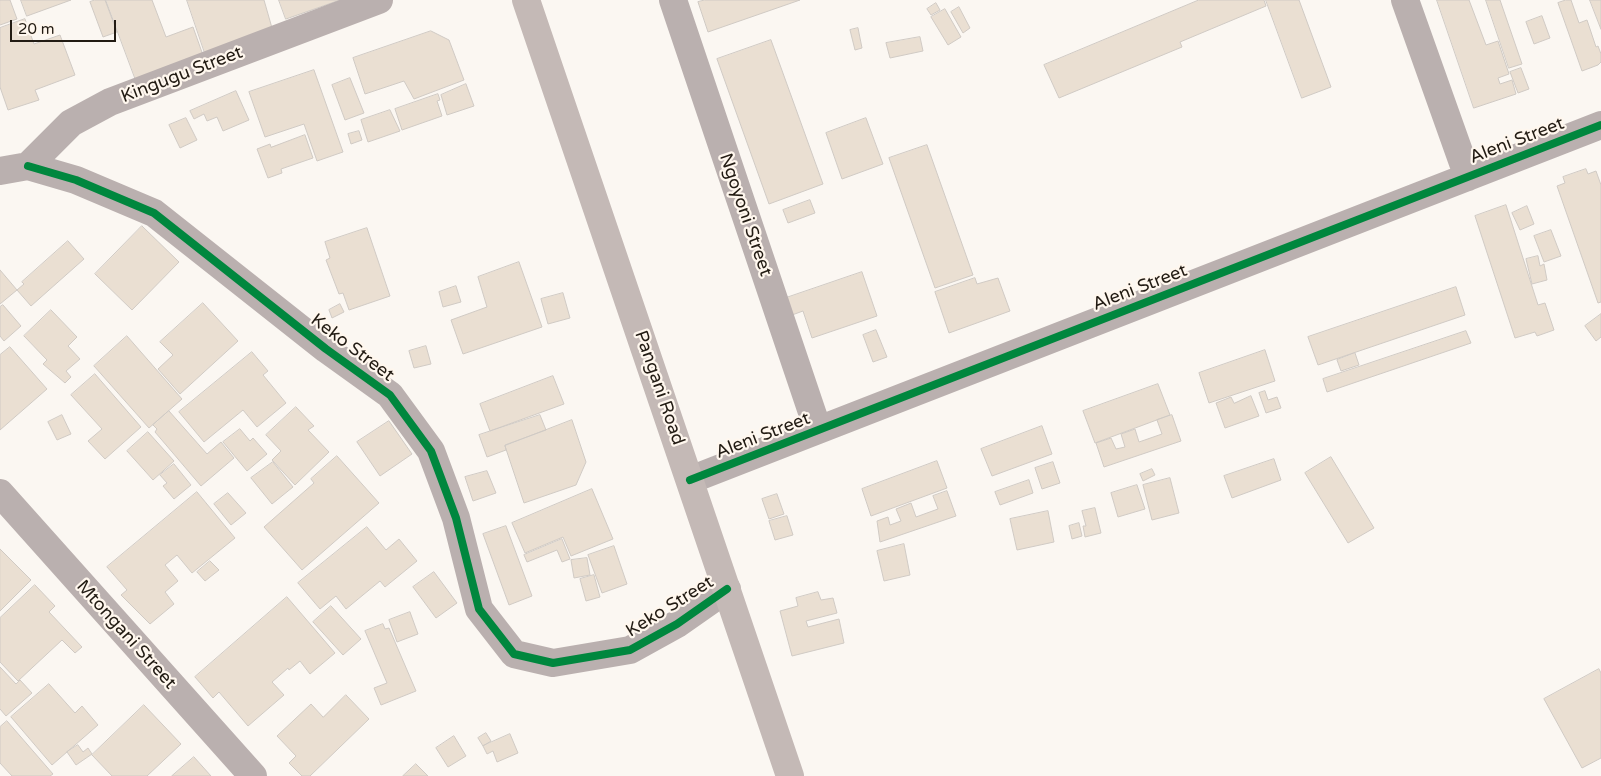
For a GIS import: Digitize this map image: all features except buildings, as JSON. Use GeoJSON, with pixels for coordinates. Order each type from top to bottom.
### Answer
{"type":"FeatureCollection","features":[{"type":"Feature","properties":{"kind":"main road","name":"Pangani Road"},"geometry":{"type":"LineString","coordinates":[[526,0],[790,776]]}},
{"type":"Feature","properties":{"kind":"street","name":"Kingugu Street"},"geometry":{"type":"LineString","coordinates":[[28,166],[71,123],[110,102],[379,0]]}},
{"type":"Feature","properties":{"kind":"street","name":"Ngoyoni Street"},"geometry":{"type":"LineString","coordinates":[[673,0],[818,430]]}},
{"type":"Feature","properties":{"kind":"street"},"geometry":{"type":"LineString","coordinates":[[1404,0],[1468,176]]}},
{"type":"Feature","properties":{"kind":"street","name":"Aleni Street"},"geometry":{"type":"LineString","coordinates":[[690,480],[1601,125]]}},
{"type":"Feature","properties":{"kind":"street"},"geometry":{"type":"LineString","coordinates":[[0,171],[28,166]]}},
{"type":"Feature","properties":{"kind":"street","name":"Keko Street"},"geometry":{"type":"LineString","coordinates":[[28,166],[76,180],[154,214],[326,349],[390,395],[431,450],[456,518],[479,609],[514,654],[552,662],[630,650],[677,624],[727,589]]}},
{"type":"Feature","properties":{"kind":"street","name":"Mtongani Street"},"geometry":{"type":"LineString","coordinates":[[0,493],[253,776]]}},
{"type":"Feature","properties":{"kind":"cycle path"},"geometry":{"type":"LineString","coordinates":[[690,480],[1601,125]]}},
{"type":"Feature","properties":{"kind":"cycle path"},"geometry":{"type":"LineString","coordinates":[[28,166],[76,180],[154,213],[326,349],[390,395],[431,451],[456,518],[479,609],[514,654],[553,663],[630,650],[677,624],[727,589]]}}]}
